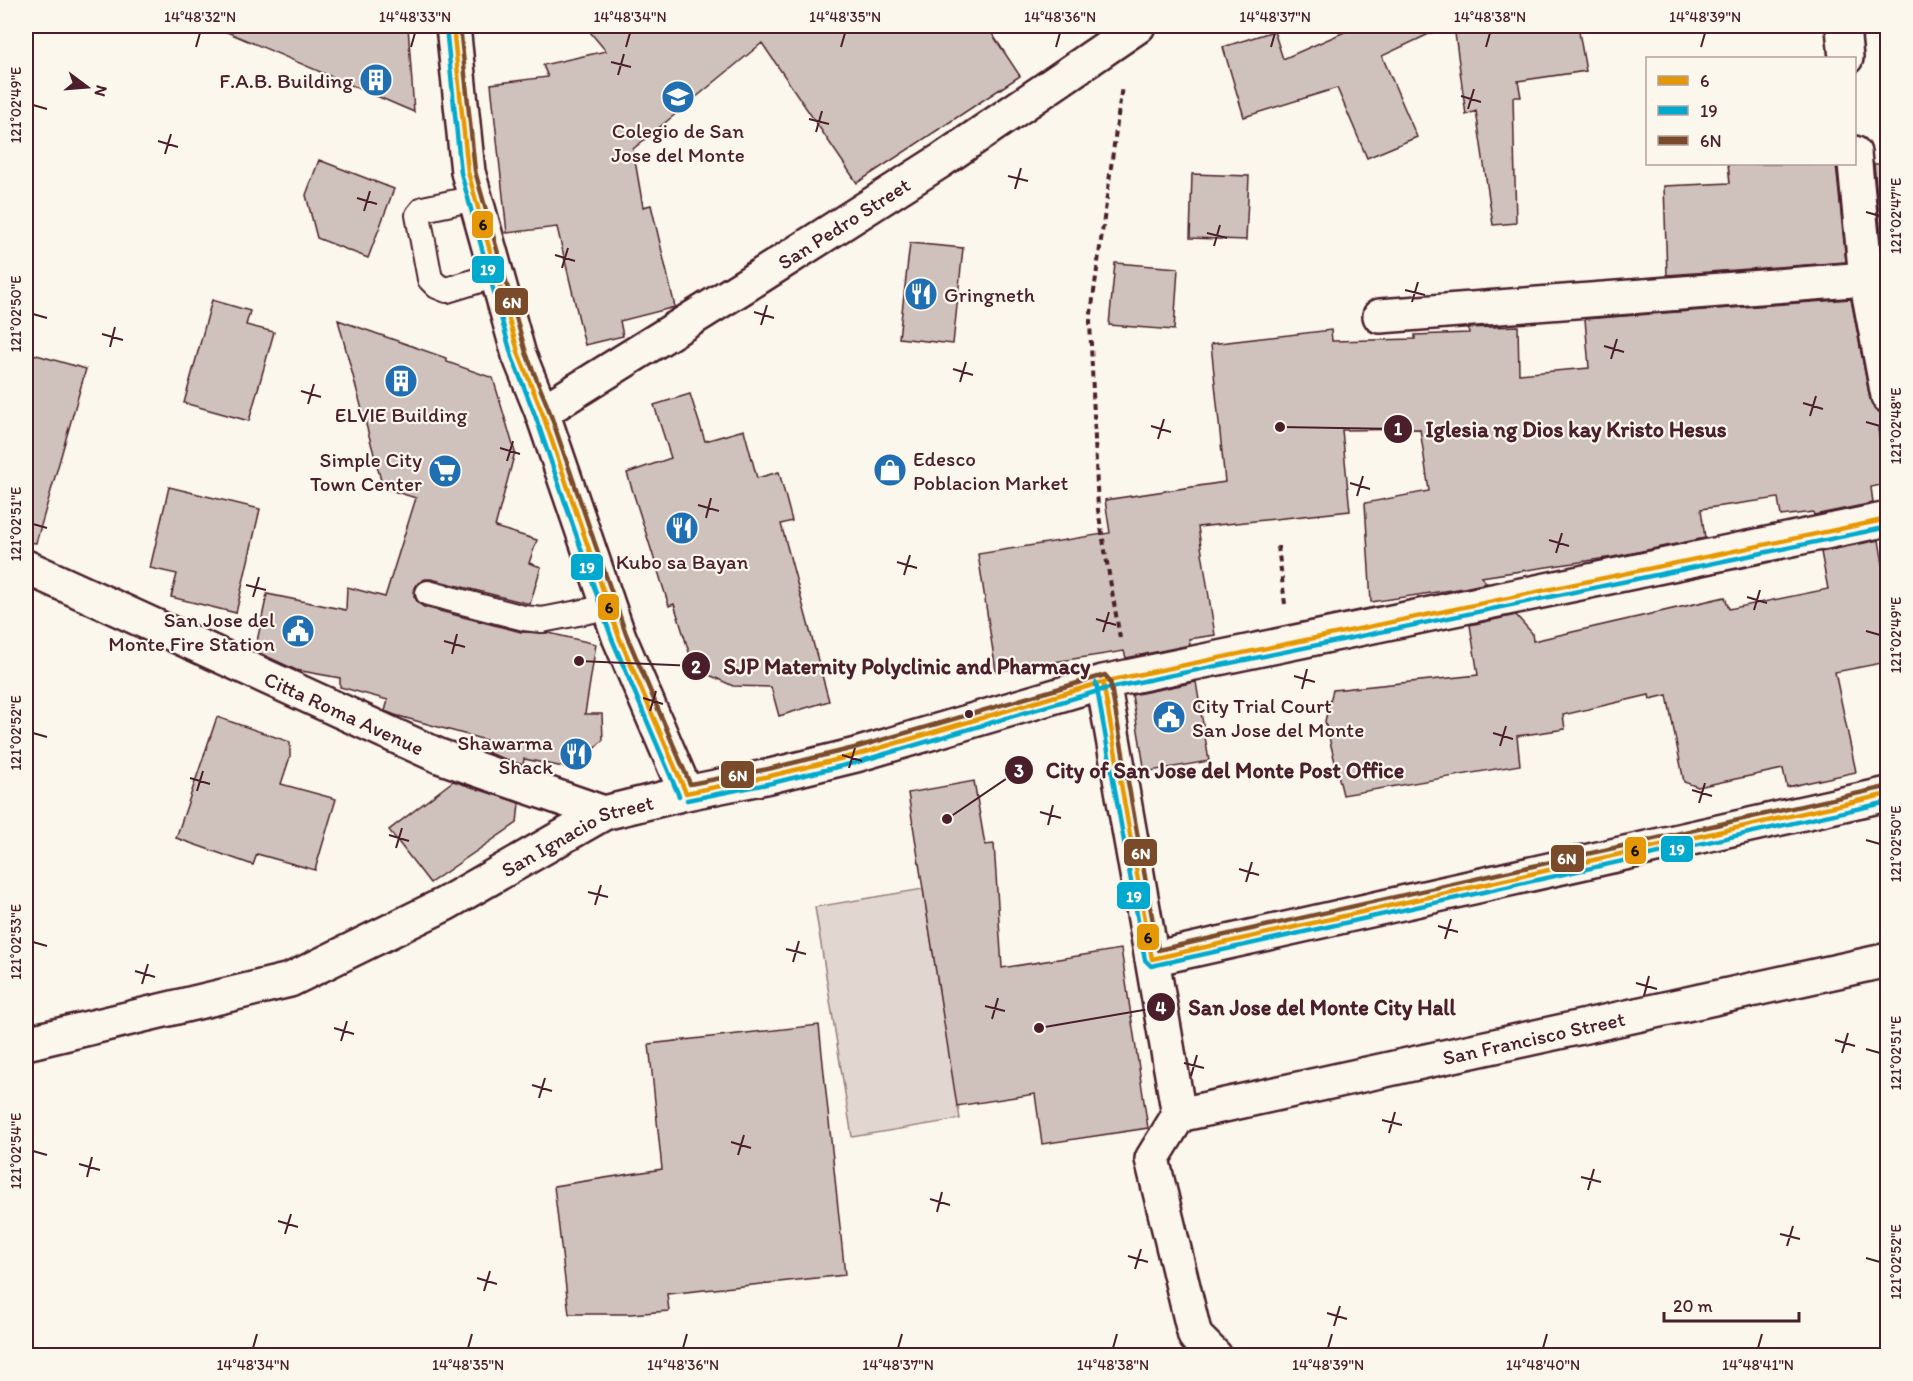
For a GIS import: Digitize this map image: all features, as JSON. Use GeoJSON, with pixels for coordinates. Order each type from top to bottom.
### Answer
{"type":"FeatureCollection","features":[{"type":"Feature","properties":{"kind":"street"},"geometry":{"type":"LineString","coordinates":[[453,26],[468,172],[519,355],[542,412],[619,638],[686,793]]}},
{"type":"Feature","properties":{"kind":"street"},"geometry":{"type":"LineString","coordinates":[[1846,57],[1843,28],[1848,26]]}},
{"type":"Feature","properties":{"kind":"street","name":"San Pedro Street"},"geometry":{"type":"LineString","coordinates":[[542,412],[942,160],[1133,28]]}},
{"type":"Feature","properties":{"kind":"street"},"geometry":{"type":"LineString","coordinates":[[1855,165],[1866,279],[1887,396]]}},
{"type":"Feature","properties":{"kind":"street"},"geometry":{"type":"LineString","coordinates":[[1380,316],[1866,279]]}},
{"type":"Feature","properties":{"kind":"street","name":"San Ignacio Street"},"geometry":{"type":"LineString","coordinates":[[26,1043],[290,980],[445,904],[604,813],[856,755],[1115,680],[1887,519]]}},
{"type":"Feature","properties":{"kind":"street","name":"Citta Roma Avenue"},"geometry":{"type":"LineString","coordinates":[[26,567],[439,756],[604,813]]}},
{"type":"Feature","properties":{"kind":"street"},"geometry":{"type":"LineString","coordinates":[[1115,680],[1152,959],[1179,1115],[1152,1159],[1195,1336],[1215,1356]]}},
{"type":"Feature","properties":{"kind":"street"},"geometry":{"type":"LineString","coordinates":[[1152,959],[1887,794]]}},
{"type":"Feature","properties":{"kind":"street","name":"San Francisco Street"},"geometry":{"type":"LineString","coordinates":[[1179,1115],[1887,960]]}},
{"type":"Feature","properties":{"kind":"lane"},"geometry":{"type":"LineString","coordinates":[[475,198],[423,209],[418,215],[430,279],[437,286],[447,290],[496,275]]}},
{"type":"Feature","properties":{"kind":"lane"},"geometry":{"type":"LineString","coordinates":[[428,593],[524,618],[542,620],[609,607]]}},
{"type":"Feature","properties":{"kind":"path"},"geometry":{"type":"LineString","coordinates":[[1115,680],[1098,510],[1090,321],[1133,28]]}},
{"type":"Feature","properties":{"kind":"path"},"geometry":{"type":"LineString","coordinates":[[1278,546],[1290,643]]}},
{"type":"Feature","properties":{"kind":"shaded area"},"geometry":{"type":"Polygon","coordinates":[[[923,889],[960,1119],[852,1137],[815,907],[923,889]]]}},
{"type":"Feature","properties":{"kind":"building","name":"F.A.B. Building"},"geometry":{"type":"Polygon","coordinates":[[[213,26],[408,26],[414,112],[213,26]]]}},
{"type":"Feature","properties":{"kind":"building"},"geometry":{"type":"Polygon","coordinates":[[[585,26],[987,26],[1020,76],[857,183],[762,43],[633,149],[643,207],[651,205],[675,307],[620,321],[623,336],[585,345],[557,227],[507,233],[491,84],[548,77],[543,65],[606,51],[585,26]]]}},
{"type":"Feature","properties":{"kind":"building"},"geometry":{"type":"Polygon","coordinates":[[[1358,26],[1446,26],[1382,56],[1417,137],[1367,158],[1337,88],[1244,117],[1223,47],[1274,31],[1283,59],[1358,26]]]}},
{"type":"Feature","properties":{"kind":"building"},"geometry":{"type":"Polygon","coordinates":[[[1454,26],[1578,26],[1586,71],[1518,81],[1521,97],[1513,97],[1516,223],[1493,225],[1476,111],[1466,115],[1454,26]]]}},
{"type":"Feature","properties":{"kind":"building"},"geometry":{"type":"Polygon","coordinates":[[[319,160],[394,189],[368,258],[317,238],[306,195],[319,160]]]}},
{"type":"Feature","properties":{"kind":"building"},"geometry":{"type":"Polygon","coordinates":[[[1874,164],[1887,164],[1887,292],[1885,276],[1874,164]]]}},
{"type":"Feature","properties":{"kind":"building"},"geometry":{"type":"Polygon","coordinates":[[[1728,165],[1836,165],[1846,262],[1667,275],[1664,186],[1730,183],[1728,165]]]}},
{"type":"Feature","properties":{"kind":"building"},"geometry":{"type":"Polygon","coordinates":[[[1192,174],[1249,176],[1246,240],[1190,238],[1192,174]]]}},
{"type":"Feature","properties":{"kind":"building"},"geometry":{"type":"Polygon","coordinates":[[[910,243],[963,248],[953,344],[899,338],[910,243]]]}},
{"type":"Feature","properties":{"kind":"building"},"geometry":{"type":"Polygon","coordinates":[[[1115,263],[1178,268],[1174,330],[1109,325],[1115,263]]]}},
{"type":"Feature","properties":{"kind":"building"},"geometry":{"type":"Polygon","coordinates":[[[1851,299],[1870,399],[1874,409],[1887,414],[1887,428],[1878,429],[1886,484],[1871,487],[1873,503],[1814,515],[1813,512],[1781,516],[1778,498],[1701,509],[1705,538],[1613,557],[1481,577],[1487,583],[1371,602],[1365,503],[1429,491],[1420,429],[1342,430],[1350,511],[1198,527],[1215,635],[1189,639],[1190,645],[1126,658],[1124,651],[996,671],[978,554],[1110,533],[1105,500],[1225,482],[1211,344],[1331,330],[1332,341],[1415,339],[1415,335],[1469,333],[1468,328],[1518,326],[1519,374],[1589,368],[1585,319],[1851,299]]]}},
{"type":"Feature","properties":{"kind":"building"},"geometry":{"type":"Polygon","coordinates":[[[212,300],[250,311],[246,325],[274,332],[249,421],[184,403],[212,300]]]}},
{"type":"Feature","properties":{"kind":"building"},"geometry":{"type":"Polygon","coordinates":[[[338,320],[446,358],[447,362],[493,378],[515,452],[495,527],[537,540],[529,563],[541,567],[530,604],[431,579],[418,583],[414,589],[414,596],[424,607],[521,632],[549,633],[596,644],[585,714],[602,714],[603,740],[573,769],[524,759],[523,765],[488,753],[500,744],[395,715],[385,711],[388,700],[340,687],[340,678],[296,670],[255,651],[267,594],[346,610],[347,587],[385,597],[416,498],[383,488],[338,320]]]}},
{"type":"Feature","properties":{"kind":"building"},"geometry":{"type":"Polygon","coordinates":[[[26,352],[86,369],[36,543],[26,542],[26,352]]]}},
{"type":"Feature","properties":{"kind":"building"},"geometry":{"type":"Polygon","coordinates":[[[690,394],[705,441],[744,430],[757,478],[779,472],[792,521],[781,524],[829,701],[779,716],[771,687],[733,686],[694,668],[674,604],[669,606],[627,473],[671,458],[654,405],[690,394]]]}},
{"type":"Feature","properties":{"kind":"building"},"geometry":{"type":"Polygon","coordinates":[[[169,487],[260,509],[236,613],[171,597],[177,574],[150,568],[169,487]]]}},
{"type":"Feature","properties":{"kind":"building"},"geometry":{"type":"Polygon","coordinates":[[[1879,540],[1883,564],[1887,563],[1887,662],[1835,672],[1856,772],[1787,787],[1783,769],[1698,787],[1684,782],[1667,695],[1650,699],[1649,695],[1563,715],[1565,729],[1517,736],[1520,765],[1343,795],[1325,721],[1333,690],[1478,675],[1470,625],[1516,615],[1532,633],[1533,641],[1725,597],[1729,609],[1828,589],[1821,552],[1879,540]]]}},
{"type":"Feature","properties":{"kind":"building","name":"City Trial Court San Jose del Monte"},"geometry":{"type":"Polygon","coordinates":[[[1196,682],[1209,761],[1145,772],[1132,695],[1196,682]]]}},
{"type":"Feature","properties":{"kind":"building"},"geometry":{"type":"Polygon","coordinates":[[[217,717],[290,742],[290,757],[281,784],[336,799],[315,870],[257,854],[253,865],[176,838],[217,717]]]}},
{"type":"Feature","properties":{"kind":"building"},"geometry":{"type":"Polygon","coordinates":[[[453,781],[519,803],[517,823],[430,883],[389,830],[453,781]]]}},
{"type":"Feature","properties":{"kind":"building"},"geometry":{"type":"Polygon","coordinates":[[[974,781],[985,845],[994,844],[1002,968],[1121,949],[1148,1128],[1042,1144],[1035,1094],[957,1106],[908,793],[974,781]]]}},
{"type":"Feature","properties":{"kind":"building"},"geometry":{"type":"Polygon","coordinates":[[[819,1025],[845,1275],[667,1294],[669,1311],[630,1314],[569,1314],[554,1186],[662,1169],[649,1044],[819,1025]]]}},
{"type":"Feature","properties":{"kind":"transit line","name":"6"},"geometry":{"type":"LineString","coordinates":[[453,26],[468,172],[519,355],[542,412],[619,637],[686,793]]}},
{"type":"Feature","properties":{"kind":"transit line","name":"6N"},"geometry":{"type":"LineString","coordinates":[[460,26],[475,171],[526,353],[549,410],[626,634],[690,784],[768,769],[854,748],[1105,675],[1110,681],[1158,950],[1886,787]]}},
{"type":"Feature","properties":{"kind":"transit line","name":"19"},"geometry":{"type":"LineString","coordinates":[[446,27],[461,173],[512,357],[535,415],[612,639],[679,796]]}},
{"type":"Feature","properties":{"kind":"transit line","name":"6"},"geometry":{"type":"LineString","coordinates":[[686,793],[856,755],[1103,682],[1888,519]]}},
{"type":"Feature","properties":{"kind":"transit line","name":"19"},"geometry":{"type":"LineString","coordinates":[[687,800],[772,783],[858,762],[1105,689],[1888,527]]}},
{"type":"Feature","properties":{"kind":"transit line","name":"6"},"geometry":{"type":"LineString","coordinates":[[1103,682],[1152,959],[1888,794]]}},
{"type":"Feature","properties":{"kind":"transit line","name":"19"},"geometry":{"type":"LineString","coordinates":[[1096,683],[1145,960],[1151,966],[1888,802]]}},
{"type":"Feature","properties":{"kind":"place","name":"F.A.B. Building"},"geometry":{"type":"Point","coordinates":[376,80]}},
{"type":"Feature","properties":{"kind":"place","name":"Colegio de San Jose del Monte"},"geometry":{"type":"Point","coordinates":[678,97]}},
{"type":"Feature","properties":{"kind":"place","name":"Gringneth"},"geometry":{"type":"Point","coordinates":[921,294]}},
{"type":"Feature","properties":{"kind":"place","name":"ELVIE Building"},"geometry":{"type":"Point","coordinates":[401,381]}},
{"type":"Feature","properties":{"kind":"place","name":"Iglesia ng Dios kay Kristo Hesus"},"geometry":{"type":"Point","coordinates":[1280,427]}},
{"type":"Feature","properties":{"kind":"place","name":"Edesco Poblacion Market"},"geometry":{"type":"Point","coordinates":[890,470]}},
{"type":"Feature","properties":{"kind":"place","name":"Simple City Town Center"},"geometry":{"type":"Point","coordinates":[445,471]}},
{"type":"Feature","properties":{"kind":"place","name":"Kubo sa Bayan"},"geometry":{"type":"Point","coordinates":[682,528]}},
{"type":"Feature","properties":{"kind":"place","name":"San Jose del Monte Fire Station"},"geometry":{"type":"Point","coordinates":[298,631]}},
{"type":"Feature","properties":{"kind":"place","name":"SJP Maternity Polyclinic and Pharmacy"},"geometry":{"type":"Point","coordinates":[579,661]}},
{"type":"Feature","properties":{"kind":"place","name":"City Trial Court San Jose del Monte"},"geometry":{"type":"Point","coordinates":[1169,717]}},
{"type":"Feature","properties":{"kind":"place","name":"Shawarma Shack"},"geometry":{"type":"Point","coordinates":[576,754]}},
{"type":"Feature","properties":{"kind":"place","name":"City of San Jose del Monte Post Office"},"geometry":{"type":"Point","coordinates":[947,819]}},
{"type":"Feature","properties":{"kind":"place","name":"San Jose del Monte City Hall"},"geometry":{"type":"Point","coordinates":[1039,1028]}}]}
